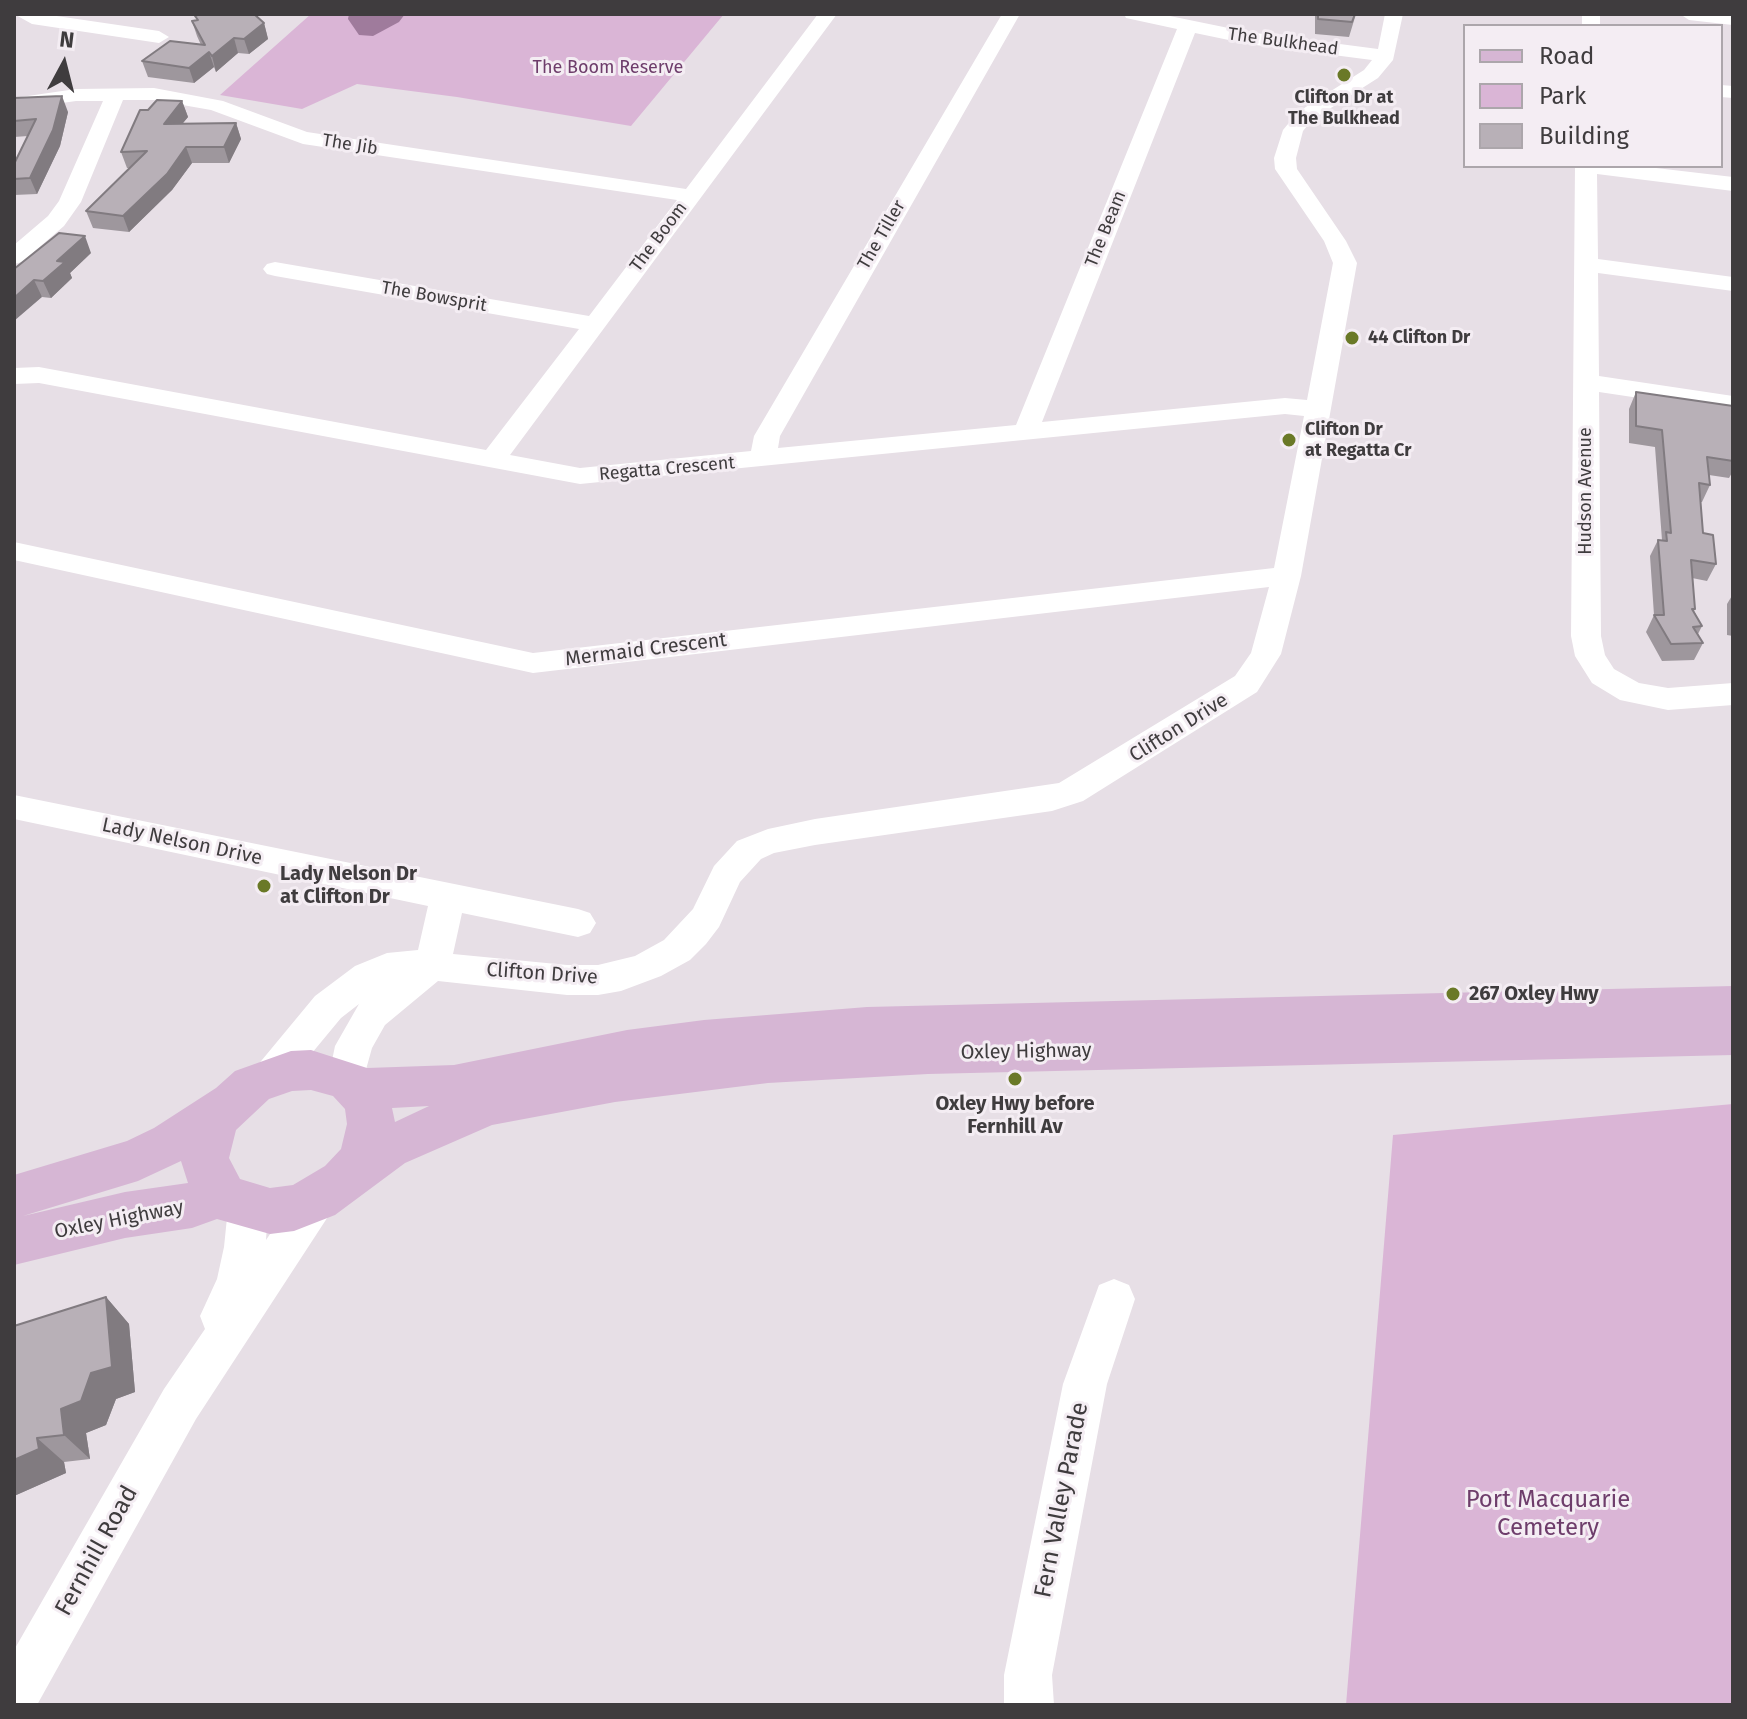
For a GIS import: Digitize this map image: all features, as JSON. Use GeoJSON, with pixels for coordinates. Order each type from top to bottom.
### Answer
{"type":"FeatureCollection","features":[{"type":"Feature","properties":{"kind":"main road","name":"Oxley Highway"},"geometry":{"type":"LineString","coordinates":[[352,1085],[454,1085],[643,1047],[867,1026],[1733,1005]]}},
{"type":"Feature","properties":{"kind":"main road","name":"Oxley Highway"},"geometry":{"type":"LineString","coordinates":[[330,1191],[388,1148],[459,1115],[492,1104],[615,1082],[768,1063],[928,1054],[1733,1036]]}},
{"type":"Feature","properties":{"kind":"main road"},"geometry":{"type":"LineString","coordinates":[[14,1197],[138,1159],[171,1143],[253,1087],[311,1070],[352,1085],[368,1105],[371,1124],[368,1144],[358,1164],[330,1191],[294,1208],[270,1211],[235,1202],[210,1178],[205,1158],[209,1137],[219,1116],[253,1087]]}},
{"type":"Feature","properties":{"kind":"main road","name":"Oxley Highway"},"geometry":{"type":"LineString","coordinates":[[14,1242],[125,1215],[235,1202]]}},
{"type":"Feature","properties":{"kind":"street"},"geometry":{"type":"LineString","coordinates":[[23,14],[32,18],[159,37]]}},
{"type":"Feature","properties":{"kind":"street","name":"The Boom"},"geometry":{"type":"LineString","coordinates":[[492,461],[828,14]]}},
{"type":"Feature","properties":{"kind":"street","name":"The Tiller"},"geometry":{"type":"LineString","coordinates":[[763,460],[767,436],[1011,14]]}},
{"type":"Feature","properties":{"kind":"street","name":"The Bulkhead"},"geometry":{"type":"LineString","coordinates":[[1133,14],[1248,38],[1386,56]]}},
{"type":"Feature","properties":{"kind":"street"},"geometry":{"type":"LineString","coordinates":[[1386,56],[1394,14]]}},
{"type":"Feature","properties":{"kind":"street"},"geometry":{"type":"LineString","coordinates":[[1689,14],[1733,19]]}},
{"type":"Feature","properties":{"kind":"street","name":"The Beam"},"geometry":{"type":"LineString","coordinates":[[1028,432],[1030,416],[1188,26]]}},
{"type":"Feature","properties":{"kind":"street","name":"Clifton Drive"},"geometry":{"type":"LineString","coordinates":[[253,1087],[328,1007],[368,976],[387,968],[410,964],[567,980],[621,976],[677,950],[694,934],[707,917],[726,875],[749,850],[768,842],[815,832],[1010,807],[1071,792],[1228,698],[1246,684],[1266,654],[1287,576],[1345,263],[1335,241],[1286,169],[1285,158],[1293,130],[1305,116],[1371,74],[1386,56]]}},
{"type":"Feature","properties":{"kind":"street"},"geometry":{"type":"LineString","coordinates":[[14,257],[56,221],[70,202],[116,94]]}},
{"type":"Feature","properties":{"kind":"street","name":"The Jib"},"geometry":{"type":"LineString","coordinates":[[14,104],[76,95],[154,94],[216,105],[303,138],[691,196]]}},
{"type":"Feature","properties":{"kind":"street","name":"Hudson Avenue"},"geometry":{"type":"LineString","coordinates":[[1586,168],[1586,636],[1590,656],[1603,676],[1631,692],[1668,699],[1733,694]]}},
{"type":"Feature","properties":{"kind":"street"},"geometry":{"type":"LineString","coordinates":[[1602,168],[1733,184]]}},
{"type":"Feature","properties":{"kind":"street"},"geometry":{"type":"LineString","coordinates":[[1586,264],[1733,284]]}},
{"type":"Feature","properties":{"kind":"street","name":"The Bowsprit"},"geometry":{"type":"LineString","coordinates":[[275,269],[593,324]]}},
{"type":"Feature","properties":{"kind":"street","name":"Regatta Crescent"},"geometry":{"type":"LineString","coordinates":[[18,375],[551,472],[592,476],[1285,406],[1317,409]]}},
{"type":"Feature","properties":{"kind":"street"},"geometry":{"type":"LineString","coordinates":[[1586,382],[1733,404]]}},
{"type":"Feature","properties":{"kind":"street","name":"Mermaid Crescent"},"geometry":{"type":"LineString","coordinates":[[14,551],[533,663],[1287,576]]}},
{"type":"Feature","properties":{"kind":"street","name":"Lady Nelson Drive"},"geometry":{"type":"LineString","coordinates":[[14,807],[578,923]]}},
{"type":"Feature","properties":{"kind":"street"},"geometry":{"type":"LineString","coordinates":[[352,1085],[354,1046],[372,1014],[432,966],[445,913],[445,896]]}},
{"type":"Feature","properties":{"kind":"street","name":"Fernhill Road"},"geometry":{"type":"LineString","coordinates":[[180,1404],[330,1191]]}},
{"type":"Feature","properties":{"kind":"street","name":"Fernhill Road"},"geometry":{"type":"LineString","coordinates":[[14,1698],[180,1404],[237,1281],[245,1247],[235,1202]]}},
{"type":"Feature","properties":{"kind":"street","name":"Fern Valley Parade"},"geometry":{"type":"LineString","coordinates":[[1029,1705],[1028,1675],[1085,1384],[1114,1299]]}},
{"type":"Feature","properties":{"kind":"green space","name":"The Boom Reserve"},"geometry":{"type":"Polygon","coordinates":[[[311,14],[724,14],[631,126],[357,84],[302,109],[220,95],[311,14]]]}},
{"type":"Feature","properties":{"kind":"green space","name":"Port Macquarie Cemetery"},"geometry":{"type":"Polygon","coordinates":[[[1733,1104],[1733,1705],[1346,1705],[1393,1135],[1733,1104]]]}},
{"type":"Feature","properties":{"kind":"shaded area"},"geometry":{"type":"Polygon","coordinates":[[[349,14],[405,14],[399,22],[373,36],[359,35],[348,19],[349,14]]]}},
{"type":"Feature","properties":{"kind":"building"},"geometry":{"type":"Polygon","coordinates":[[[254,14],[264,23],[244,39],[234,38],[212,56],[209,52],[189,68],[142,61],[170,41],[205,45],[192,21],[198,20],[195,16],[254,14]]]}},
{"type":"Feature","properties":{"kind":"building"},"geometry":{"type":"Polygon","coordinates":[[[1318,14],[1355,14],[1352,22],[1318,19],[1318,14]]]}},
{"type":"Feature","properties":{"kind":"building"},"geometry":{"type":"Polygon","coordinates":[[[62,96],[53,130],[30,178],[14,179],[14,164],[36,119],[14,121],[14,98],[62,96]]]}},
{"type":"Feature","properties":{"kind":"building"},"geometry":{"type":"Polygon","coordinates":[[[157,100],[182,101],[164,124],[236,123],[224,147],[186,147],[167,174],[123,216],[86,211],[147,151],[121,152],[140,110],[148,110],[157,100]]]}},
{"type":"Feature","properties":{"kind":"building"},"geometry":{"type":"Polygon","coordinates":[[[59,233],[85,236],[57,261],[65,262],[43,281],[34,280],[14,298],[14,269],[59,233]]]}},
{"type":"Feature","properties":{"kind":"building"},"geometry":{"type":"Polygon","coordinates":[[[1636,392],[1733,406],[1733,461],[1707,457],[1710,485],[1699,483],[1703,533],[1713,535],[1716,564],[1691,560],[1695,609],[1692,609],[1702,626],[1693,627],[1703,643],[1671,644],[1654,615],[1664,615],[1658,540],[1667,541],[1666,532],[1671,533],[1662,430],[1636,426],[1636,392]]]}},
{"type":"Feature","properties":{"kind":"building"},"geometry":{"type":"Polygon","coordinates":[[[106,1297],[112,1367],[91,1373],[81,1401],[61,1409],[64,1435],[37,1438],[39,1449],[14,1460],[14,1326],[106,1297]]]}},
{"type":"Feature","properties":{"kind":"place","name":"Clifton Dr at The Bulkhead"},"geometry":{"type":"Point","coordinates":[1344,75]}},
{"type":"Feature","properties":{"kind":"place","name":"44 Clifton Dr"},"geometry":{"type":"Point","coordinates":[1352,338]}},
{"type":"Feature","properties":{"kind":"place","name":"Clifton Dr at Regatta Cr"},"geometry":{"type":"Point","coordinates":[1289,440]}},
{"type":"Feature","properties":{"kind":"place","name":"Lady Nelson Dr at Clifton Dr"},"geometry":{"type":"Point","coordinates":[264,886]}},
{"type":"Feature","properties":{"kind":"place","name":"267 Oxley Hwy"},"geometry":{"type":"Point","coordinates":[1453,994]}},
{"type":"Feature","properties":{"kind":"place","name":"Oxley Hwy before Fernhill Av"},"geometry":{"type":"Point","coordinates":[1015,1079]}}]}
